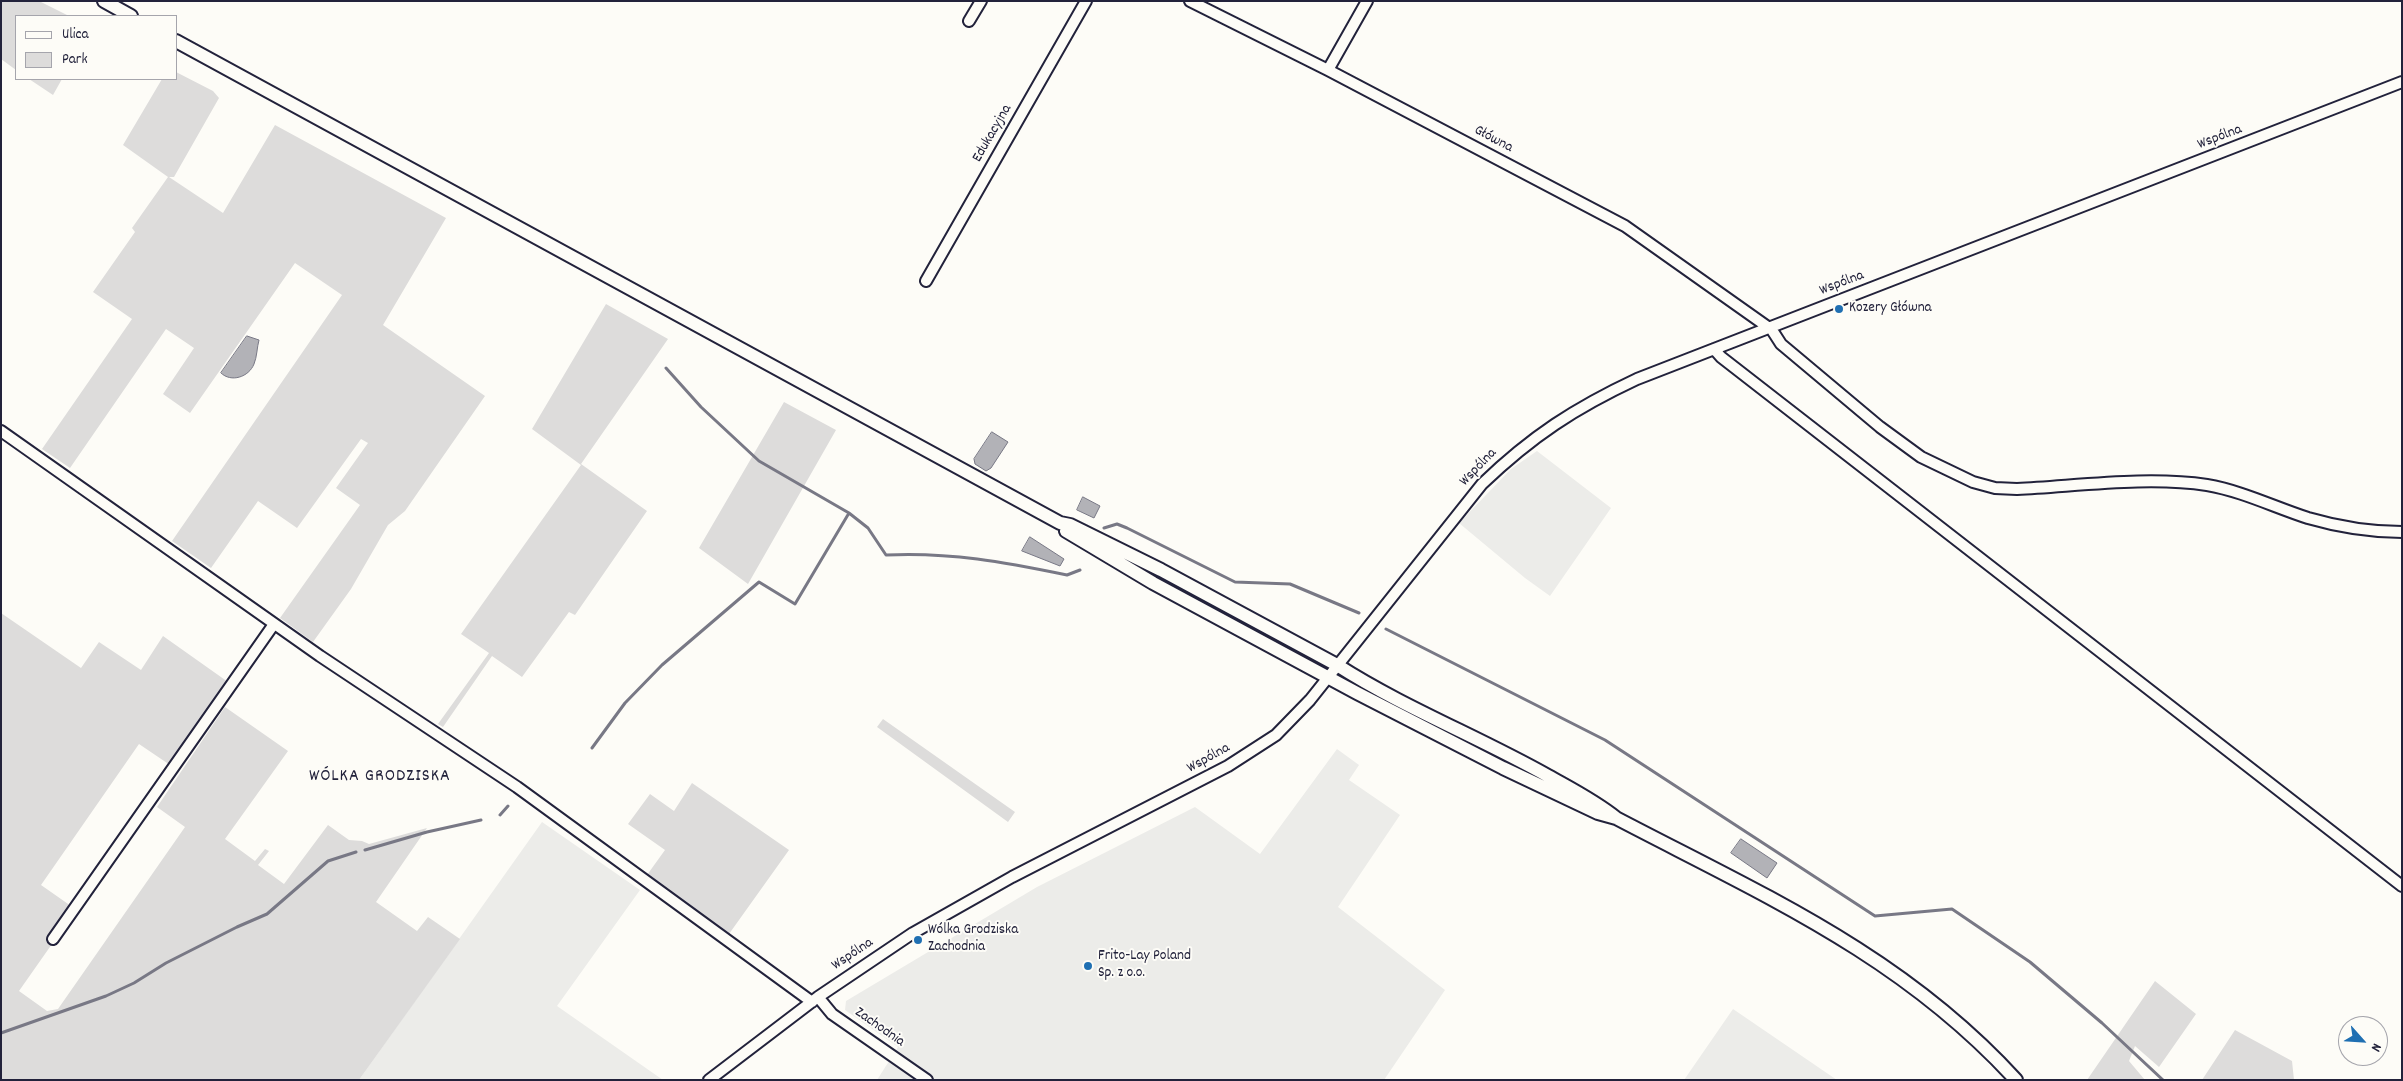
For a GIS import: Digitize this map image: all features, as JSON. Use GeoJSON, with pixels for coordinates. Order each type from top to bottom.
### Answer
{"type":"FeatureCollection","features":[{"type":"Feature","properties":{"kind":"main road"},"geometry":{"type":"LineString","coordinates":[[104,1],[129,15]]}},
{"type":"Feature","properties":{"kind":"main road"},"geometry":{"type":"LineString","coordinates":[[178,42],[1060,523],[1070,525],[1162,570],[1337,666],[1362,682],[1516,759],[1602,806],[1616,818]]}},
{"type":"Feature","properties":{"kind":"main road"},"geometry":{"type":"LineString","coordinates":[[1060,523],[1066,532],[1153,582],[1328,677],[1503,768],[1598,813],[1616,818],[1803,915],[1873,957],[1941,1007],[2016,1080]]}},
{"type":"Feature","properties":{"kind":"street"},"geometry":{"type":"LineString","coordinates":[[969,21],[981,1]]}},
{"type":"Feature","properties":{"kind":"street","name":"Edukacyjna"},"geometry":{"type":"LineString","coordinates":[[926,281],[1086,1]]}},
{"type":"Feature","properties":{"kind":"street","name":"Główna"},"geometry":{"type":"LineString","coordinates":[[1190,1],[1328,70],[1625,226],[1769,328],[1781,344],[1880,427],[1921,457],[1973,482],[1995,488],[2017,489],[2162,482],[2206,485],[2242,494],[2308,518],[2353,529],[2402,532]]}},
{"type":"Feature","properties":{"kind":"street"},"geometry":{"type":"LineString","coordinates":[[1328,70],[1367,1]]}},
{"type":"Feature","properties":{"kind":"street","name":"Wspólna"},"geometry":{"type":"LineString","coordinates":[[709,1080],[815,999],[913,933],[966,902],[1205,778],[1260,747],[1288,724],[1328,677],[1482,484],[1508,460],[1568,414],[1638,379],[2402,82]]}},
{"type":"Feature","properties":{"kind":"street"},"geometry":{"type":"LineString","coordinates":[[1714,349],[1729,363],[2402,886]]}},
{"type":"Feature","properties":{"kind":"street","name":"Zachodnia"},"geometry":{"type":"LineString","coordinates":[[1,430],[274,624],[520,790],[927,1080]]}},
{"type":"Feature","properties":{"kind":"street"},"geometry":{"type":"LineString","coordinates":[[53,938],[274,624]]}},
{"type":"Feature","properties":{"kind":"shaded area"},"geometry":{"type":"Polygon","coordinates":[[[247,336],[259,340],[252,369],[239,377],[230,378],[225,376],[221,373],[247,336]]]}},
{"type":"Feature","properties":{"kind":"shaded area"},"geometry":{"type":"Polygon","coordinates":[[[992,432],[1008,442],[991,468],[986,471],[975,464],[974,459],[992,432]]]}},
{"type":"Feature","properties":{"kind":"shaded area"},"geometry":{"type":"Polygon","coordinates":[[[1537,451],[1611,508],[1550,596],[1525,578],[1459,523],[1511,469],[1537,451]]]}},
{"type":"Feature","properties":{"kind":"shaded area"},"geometry":{"type":"Polygon","coordinates":[[[1083,497],[1100,506],[1094,518],[1077,510],[1083,497]]]}},
{"type":"Feature","properties":{"kind":"shaded area"},"geometry":{"type":"Polygon","coordinates":[[[1030,537],[1064,559],[1060,566],[1022,551],[1030,537]]]}},
{"type":"Feature","properties":{"kind":"shaded area"},"geometry":{"type":"Polygon","coordinates":[[[1337,749],[1359,765],[1349,780],[1400,815],[1338,907],[1445,990],[1384,1080],[877,1080],[898,1047],[845,1010],[846,1001],[1037,887],[1195,807],[1260,854],[1337,749]]]}},
{"type":"Feature","properties":{"kind":"shaded area"},"geometry":{"type":"Polygon","coordinates":[[[542,822],[640,890],[557,1006],[663,1080],[359,1080],[542,822]]]}},
{"type":"Feature","properties":{"kind":"shaded area"},"geometry":{"type":"Polygon","coordinates":[[[1741,839],[1777,863],[1767,878],[1731,853],[1741,839]]]}},
{"type":"Feature","properties":{"kind":"shaded area"},"geometry":{"type":"Polygon","coordinates":[[[1733,1009],[1837,1080],[1684,1080],[1733,1009]]]}},
{"type":"Feature","properties":{"kind":"green space"},"geometry":{"type":"Polygon","coordinates":[[[1,1],[39,1],[67,15],[15,15],[15,69],[1,59],[1,1]]]}},
{"type":"Feature","properties":{"kind":"green space"},"geometry":{"type":"Polygon","coordinates":[[[178,73],[213,91],[219,98],[174,177],[169,177],[223,213],[275,125],[446,218],[383,325],[485,396],[405,511],[388,525],[351,589],[313,642],[280,618],[360,505],[336,488],[368,443],[361,439],[297,528],[258,501],[211,568],[172,541],[342,295],[295,263],[190,413],[163,394],[194,348],[166,329],[70,468],[42,449],[132,319],[93,292],[135,232],[132,228],[168,177],[123,145],[161,80],[178,80],[178,73]]]}},
{"type":"Feature","properties":{"kind":"green space"},"geometry":{"type":"Polygon","coordinates":[[[30,80],[61,80],[53,95],[30,80]]]}},
{"type":"Feature","properties":{"kind":"green space"},"geometry":{"type":"Polygon","coordinates":[[[606,304],[668,339],[581,464],[647,511],[575,615],[569,612],[522,677],[492,656],[443,727],[438,724],[489,653],[461,634],[581,465],[532,429],[606,304]]]}},
{"type":"Feature","properties":{"kind":"green space"},"geometry":{"type":"Polygon","coordinates":[[[784,402],[836,430],[748,584],[699,548],[784,402]]]}},
{"type":"Feature","properties":{"kind":"green space"},"geometry":{"type":"Polygon","coordinates":[[[1,613],[81,668],[99,642],[141,670],[163,636],[228,682],[170,765],[139,744],[41,885],[71,906],[48,940],[52,944],[19,991],[47,1011],[58,1009],[185,827],[157,807],[225,707],[288,751],[225,839],[255,861],[265,849],[269,851],[258,865],[284,884],[328,825],[349,840],[362,841],[369,844],[427,828],[376,902],[417,931],[428,917],[460,939],[359,1080],[1,1080],[1,613]]]}},
{"type":"Feature","properties":{"kind":"green space"},"geometry":{"type":"Polygon","coordinates":[[[883,719],[1015,812],[1008,822],[877,727],[883,719]]]}},
{"type":"Feature","properties":{"kind":"green space"},"geometry":{"type":"Polygon","coordinates":[[[692,783],[789,850],[729,934],[647,875],[665,850],[628,824],[650,794],[674,811],[692,783]]]}},
{"type":"Feature","properties":{"kind":"green space"},"geometry":{"type":"Polygon","coordinates":[[[2155,981],[2196,1014],[2159,1067],[2135,1046],[2129,1061],[2145,1080],[2087,1080],[2155,981]]]}},
{"type":"Feature","properties":{"kind":"green space"},"geometry":{"type":"Polygon","coordinates":[[[2235,1030],[2292,1061],[2294,1080],[2202,1080],[2235,1030]]]}},
{"type":"Feature","properties":{"kind":"waterway"},"geometry":{"type":"LineString","coordinates":[[666,368],[701,407],[759,461],[849,513]]}},
{"type":"Feature","properties":{"kind":"waterway"},"geometry":{"type":"LineString","coordinates":[[592,748],[625,703],[662,665],[759,582],[795,604],[849,513],[868,528],[886,555],[933,555],[977,559],[1067,575],[1080,570]]}},
{"type":"Feature","properties":{"kind":"waterway"},"geometry":{"type":"LineString","coordinates":[[1104,528],[1117,524],[1127,528],[1235,582],[1290,584],[1359,613]]}},
{"type":"Feature","properties":{"kind":"waterway"},"geometry":{"type":"LineString","coordinates":[[1386,629],[1605,740],[1875,916],[1952,909],[2030,962],[2102,1023],[2163,1080]]}},
{"type":"Feature","properties":{"kind":"waterway"},"geometry":{"type":"LineString","coordinates":[[500,815],[508,806]]}},
{"type":"Feature","properties":{"kind":"waterway"},"geometry":{"type":"LineString","coordinates":[[365,850],[427,832],[481,820]]}},
{"type":"Feature","properties":{"kind":"waterway"},"geometry":{"type":"LineString","coordinates":[[1,1033],[106,996],[134,983],[166,963],[267,914],[328,861],[356,852]]}},
{"type":"Feature","properties":{"kind":"place","name":"Kozery Główna"},"geometry":{"type":"Point","coordinates":[1839,309]}},
{"type":"Feature","properties":{"kind":"place","name":"Wólka Grodziska Zachodnia"},"geometry":{"type":"Point","coordinates":[918,940]}},
{"type":"Feature","properties":{"kind":"place","name":"Frito-Lay Poland Sp. z o.o."},"geometry":{"type":"Point","coordinates":[1088,966]}},
{"type":"Feature","properties":{"kind":"district","name":"WÓLKA GRODZISKA"},"geometry":{"type":"Point","coordinates":[380,778]}}]}
